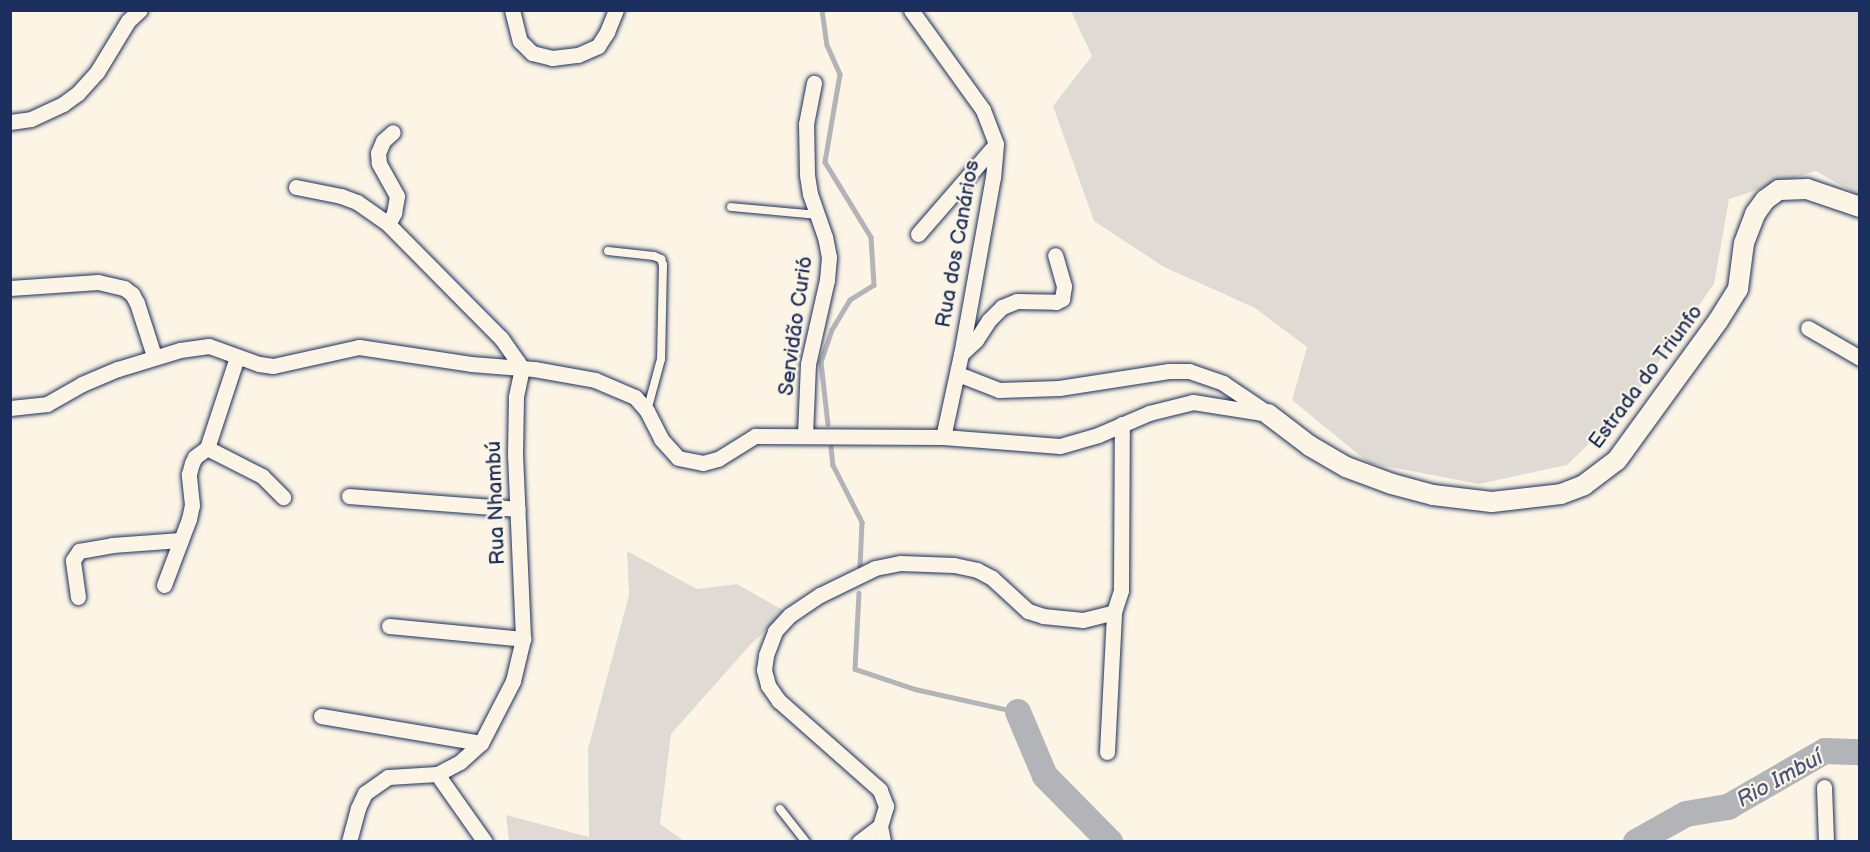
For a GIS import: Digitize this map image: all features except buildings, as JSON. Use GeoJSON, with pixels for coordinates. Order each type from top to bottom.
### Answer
{"type":"FeatureCollection","features":[{"type":"Feature","properties":{"kind":"street"},"geometry":{"type":"LineString","coordinates":[[10,122],[31,118],[63,104],[78,93],[97,72],[128,21],[140,10]]}},
{"type":"Feature","properties":{"kind":"street"},"geometry":{"type":"LineString","coordinates":[[512,10],[520,41],[532,53],[552,58],[578,55],[598,46],[608,32],[616,10]]}},
{"type":"Feature","properties":{"kind":"street","name":"Rua dos Canários"},"geometry":{"type":"LineString","coordinates":[[911,10],[983,110],[996,144],[993,177],[961,354],[943,437]]}},
{"type":"Feature","properties":{"kind":"street","name":"Servidão Curió"},"geometry":{"type":"LineString","coordinates":[[805,435],[807,364],[828,280],[829,257],[825,237],[810,194],[806,140],[814,83]]}},
{"type":"Feature","properties":{"kind":"street"},"geometry":{"type":"LineString","coordinates":[[388,224],[394,213],[397,196],[379,163],[378,153],[383,141],[393,132]]}},
{"type":"Feature","properties":{"kind":"street"},"geometry":{"type":"LineString","coordinates":[[918,234],[996,144]]}},
{"type":"Feature","properties":{"kind":"street"},"geometry":{"type":"LineString","coordinates":[[296,187],[341,196],[357,202],[388,224],[501,338],[522,368]]}},
{"type":"Feature","properties":{"kind":"street","name":"Estrada do Triunfo"},"geometry":{"type":"LineString","coordinates":[[1268,414],[1310,446],[1346,467],[1392,484],[1433,495],[1491,502],[1561,494],[1584,485],[1617,460],[1718,321],[1738,289],[1744,243],[1755,214],[1765,200],[1779,190],[1807,189],[1860,207]]}},
{"type":"Feature","properties":{"kind":"street"},"geometry":{"type":"LineString","coordinates":[[961,354],[976,340],[989,320],[1002,307],[1017,301],[1056,302],[1062,299],[1064,286],[1055,255]]}},
{"type":"Feature","properties":{"kind":"street"},"geometry":{"type":"LineString","coordinates":[[10,288],[98,282],[124,288],[132,294],[137,303],[154,356]]}},
{"type":"Feature","properties":{"kind":"street"},"geometry":{"type":"LineString","coordinates":[[1808,328],[1860,358]]}},
{"type":"Feature","properties":{"kind":"street"},"geometry":{"type":"LineString","coordinates":[[10,408],[47,404],[82,384],[154,356],[208,346],[237,357],[273,366],[333,351],[366,347],[471,364],[522,368],[595,380],[635,398],[647,411],[669,449],[678,458],[703,463],[717,459],[755,436],[943,437],[1060,446],[1098,435],[1149,412],[1193,402],[1268,414]]}},
{"type":"Feature","properties":{"kind":"street"},"geometry":{"type":"LineString","coordinates":[[164,585],[192,505],[189,474],[192,463],[195,457],[207,448],[237,357]]}},
{"type":"Feature","properties":{"kind":"street","name":"Rua Nhambú"},"geometry":{"type":"LineString","coordinates":[[349,842],[358,808],[365,793],[376,783],[388,777],[437,774],[459,762],[481,743],[513,681],[523,639],[515,416],[522,368]]}},
{"type":"Feature","properties":{"kind":"street"},"geometry":{"type":"LineString","coordinates":[[957,374],[999,390],[1059,388],[1169,371],[1189,371],[1223,383],[1268,414]]}},
{"type":"Feature","properties":{"kind":"street"},"geometry":{"type":"LineString","coordinates":[[1107,752],[1114,612],[1121,590],[1122,424]]}},
{"type":"Feature","properties":{"kind":"street"},"geometry":{"type":"LineString","coordinates":[[207,448],[262,476],[283,497]]}},
{"type":"Feature","properties":{"kind":"street"},"geometry":{"type":"LineString","coordinates":[[349,496],[518,508]]}},
{"type":"Feature","properties":{"kind":"street"},"geometry":{"type":"LineString","coordinates":[[78,597],[73,560],[79,551],[112,545],[181,540]]}},
{"type":"Feature","properties":{"kind":"street"},"geometry":{"type":"LineString","coordinates":[[859,842],[881,834],[886,806],[880,790],[778,701],[768,685],[766,655],[775,631],[789,615],[820,595],[867,572],[900,563],[954,565],[977,570],[992,578],[1028,611],[1043,616],[1083,620],[1114,612]]}},
{"type":"Feature","properties":{"kind":"street"},"geometry":{"type":"LineString","coordinates":[[389,626],[523,639]]}},
{"type":"Feature","properties":{"kind":"street"},"geometry":{"type":"LineString","coordinates":[[321,716],[481,743]]}},
{"type":"Feature","properties":{"kind":"street"},"geometry":{"type":"LineString","coordinates":[[437,774],[485,842]]}},
{"type":"Feature","properties":{"kind":"street"},"geometry":{"type":"LineString","coordinates":[[1824,787],[1826,842]]}},
{"type":"Feature","properties":{"kind":"lane"},"geometry":{"type":"LineString","coordinates":[[731,207],[817,214]]}},
{"type":"Feature","properties":{"kind":"lane"},"geometry":{"type":"LineString","coordinates":[[608,251],[654,256],[661,260],[663,265],[661,359],[647,411]]}},
{"type":"Feature","properties":{"kind":"lane"},"geometry":{"type":"LineString","coordinates":[[780,809],[806,842]]}},
{"type":"Feature","properties":{"kind":"shaded area"},"geometry":{"type":"Polygon","coordinates":[[[1071,11],[1859,11],[1859,196],[1816,171],[1729,199],[1714,284],[1625,409],[1567,465],[1479,484],[1369,463],[1292,400],[1307,347],[1255,308],[1164,267],[1094,221],[1053,106],[1092,56],[1071,11]]]}},
{"type":"Feature","properties":{"kind":"shaded area"},"geometry":{"type":"Polygon","coordinates":[[[627,551],[697,589],[737,584],[786,612],[751,644],[671,734],[660,824],[684,841],[509,841],[506,815],[589,837],[588,749],[629,595],[627,551]]]}},
{"type":"Feature","properties":{"kind":"waterway"},"geometry":{"type":"LineString","coordinates":[[822,10],[827,45],[840,74],[825,162],[871,237],[874,285],[850,300],[832,330],[821,362],[828,424]]}},
{"type":"Feature","properties":{"kind":"waterway"},"geometry":{"type":"LineString","coordinates":[[831,447],[833,465],[862,522],[860,568]]}},
{"type":"Feature","properties":{"kind":"waterway"},"geometry":{"type":"LineString","coordinates":[[859,593],[855,669],[915,689],[1018,712]]}},
{"type":"Feature","properties":{"kind":"waterway","name":"Rio Imbuí"},"geometry":{"type":"LineString","coordinates":[[1018,712],[1045,776],[1110,842]]}},
{"type":"Feature","properties":{"kind":"waterway","name":"Rio Imbuí"},"geometry":{"type":"LineString","coordinates":[[1636,842],[1686,814],[1728,807],[1825,751],[1860,752]]}}]}
